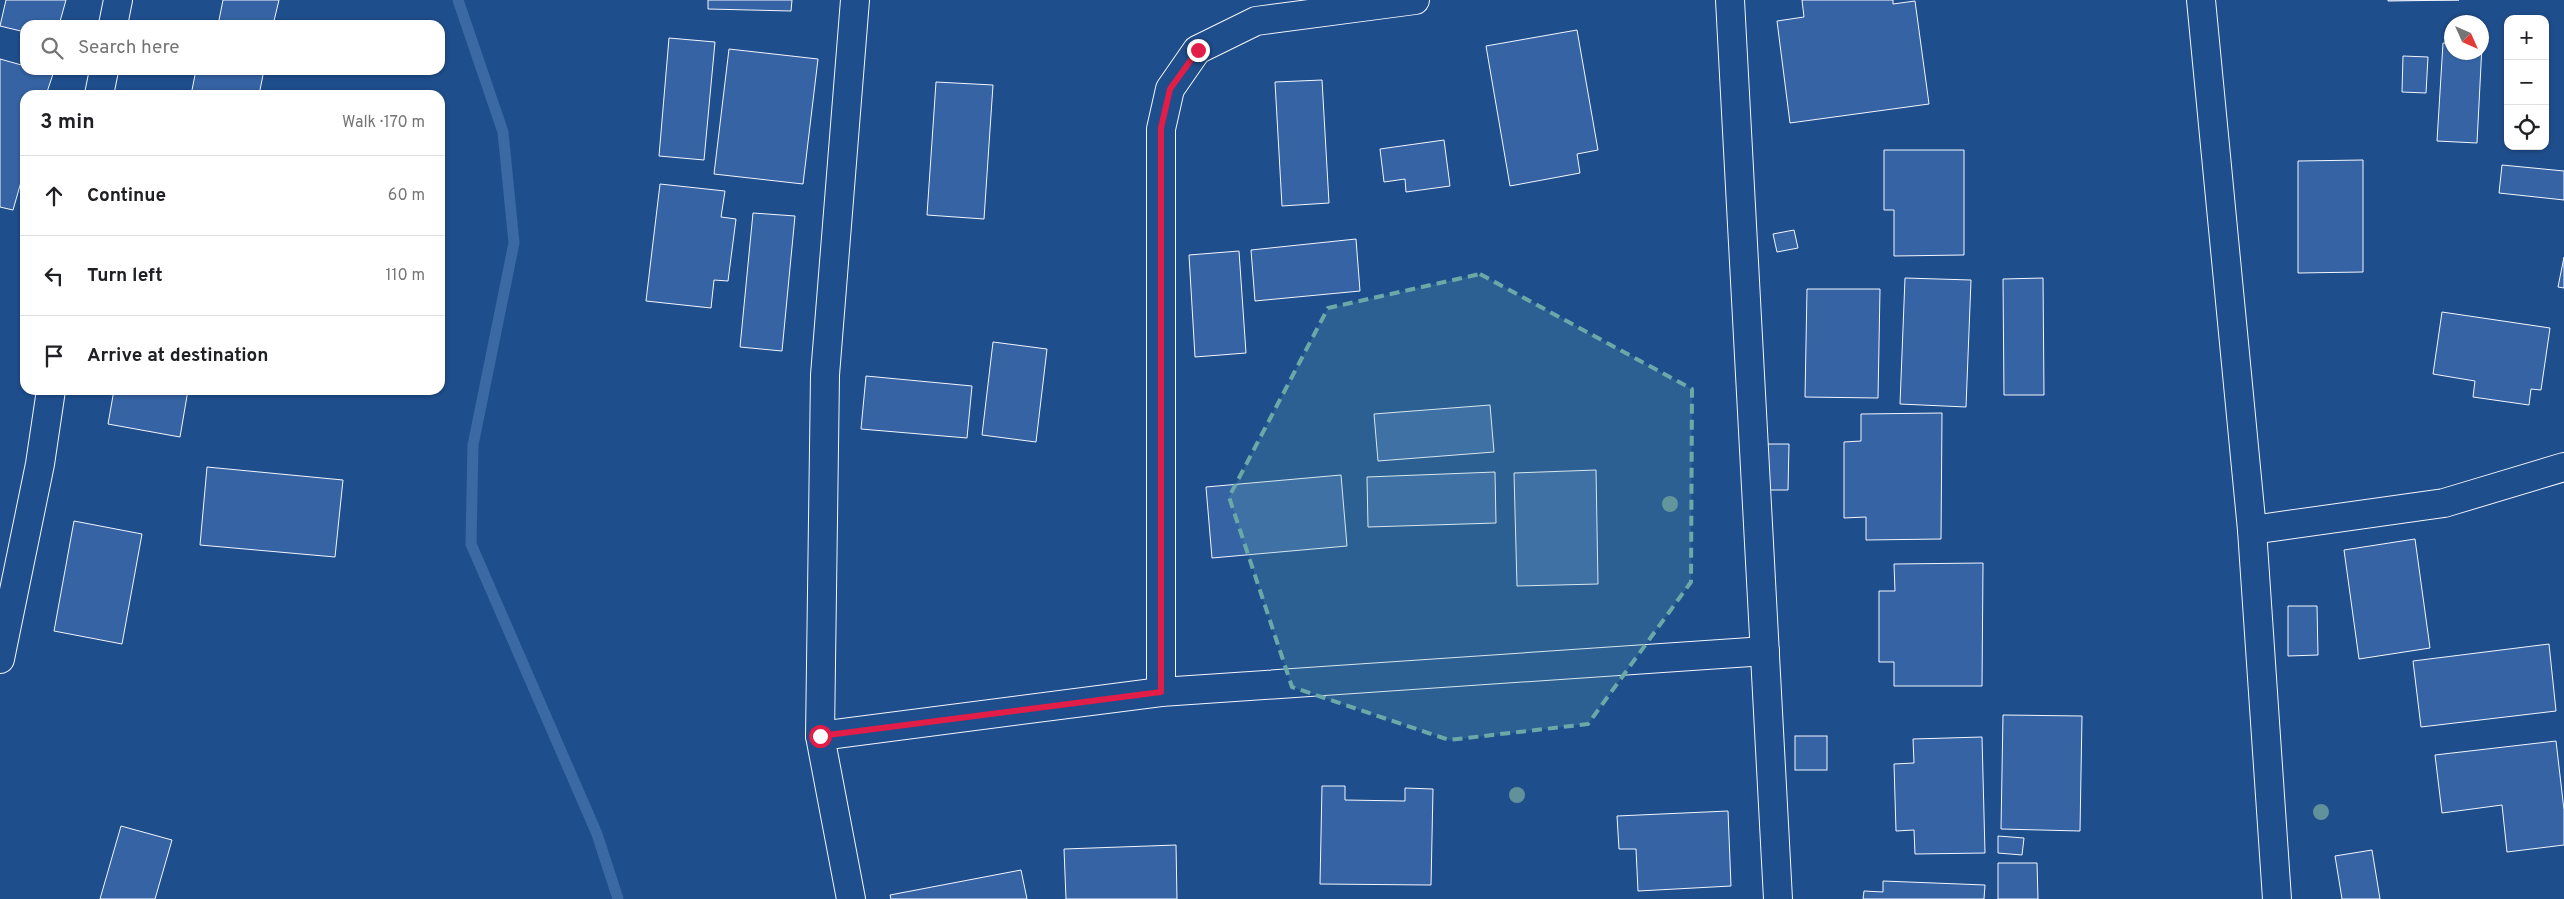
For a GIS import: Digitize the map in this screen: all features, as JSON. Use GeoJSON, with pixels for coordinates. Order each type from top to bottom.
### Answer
{"type":"FeatureCollection","features":[{"type":"Feature","properties":{"kind":"street"},"geometry":{"type":"LineString","coordinates":[[114,20],[118,0]]}},
{"type":"Feature","properties":{"kind":"street"},"geometry":{"type":"LineString","coordinates":[[851,899],[820,736],[825,375],[855,0]]}},
{"type":"Feature","properties":{"kind":"street"},"geometry":{"type":"LineString","coordinates":[[1161,692],[1161,128],[1170,89],[1198,50],[1256,21],[1415,0]]}},
{"type":"Feature","properties":{"kind":"street"},"geometry":{"type":"LineString","coordinates":[[1730,0],[1778,899]]}},
{"type":"Feature","properties":{"kind":"street"},"geometry":{"type":"LineString","coordinates":[[2201,0],[2252,530],[2277,899]]}},
{"type":"Feature","properties":{"kind":"street"},"geometry":{"type":"LineString","coordinates":[[100,90],[103,75]]}},
{"type":"Feature","properties":{"kind":"street"},"geometry":{"type":"LineString","coordinates":[[0,659],[40,464],[50,395]]}},
{"type":"Feature","properties":{"kind":"street"},"geometry":{"type":"LineString","coordinates":[[2252,530],[2444,502],[2564,467]]}},
{"type":"Feature","properties":{"kind":"street"},"geometry":{"type":"LineString","coordinates":[[820,736],[1161,692],[1765,651]]}},
{"type":"Feature","properties":{"kind":"highlighted area"},"geometry":{"type":"Polygon","coordinates":[[[1480,274],[1692,389],[1691,582],[1588,724],[1449,740],[1292,687],[1229,497],[1328,308],[1480,274]]]}},
{"type":"Feature","properties":{"kind":"building"},"geometry":{"type":"Polygon","coordinates":[[[6,0],[66,0],[60,20],[20,20],[20,31],[0,26],[6,0]]]}},
{"type":"Feature","properties":{"kind":"building"},"geometry":{"type":"Polygon","coordinates":[[[223,0],[279,0],[274,20],[219,20],[223,0]]]}},
{"type":"Feature","properties":{"kind":"building"},"geometry":{"type":"Polygon","coordinates":[[[708,0],[792,0],[791,11],[708,9],[708,0]]]}},
{"type":"Feature","properties":{"kind":"building"},"geometry":{"type":"Polygon","coordinates":[[[1802,0],[1893,0],[1893,4],[1915,1],[1929,104],[1790,123],[1777,21],[1804,17],[1802,0]]]}},
{"type":"Feature","properties":{"kind":"building"},"geometry":{"type":"Polygon","coordinates":[[[2388,0],[2459,0],[2388,1],[2388,0]]]}},
{"type":"Feature","properties":{"kind":"building"},"geometry":{"type":"Polygon","coordinates":[[[1577,30],[1598,150],[1577,154],[1580,173],[1510,186],[1486,46],[1577,30]]]}},
{"type":"Feature","properties":{"kind":"building"},"geometry":{"type":"Polygon","coordinates":[[[669,38],[715,42],[704,160],[659,156],[669,38]]]}},
{"type":"Feature","properties":{"kind":"building"},"geometry":{"type":"Polygon","coordinates":[[[2444,43],[2444,60],[2482,60],[2477,143],[2437,141],[2444,43]]]}},
{"type":"Feature","properties":{"kind":"building"},"geometry":{"type":"Polygon","coordinates":[[[729,49],[818,59],[803,184],[714,174],[729,49]]]}},
{"type":"Feature","properties":{"kind":"building"},"geometry":{"type":"Polygon","coordinates":[[[2403,56],[2428,57],[2426,93],[2402,92],[2403,56]]]}},
{"type":"Feature","properties":{"kind":"building"},"geometry":{"type":"Polygon","coordinates":[[[0,59],[20,65],[20,75],[53,75],[48,90],[20,90],[20,186],[13,210],[0,207],[0,59]]]}},
{"type":"Feature","properties":{"kind":"building"},"geometry":{"type":"Polygon","coordinates":[[[195,75],[263,75],[260,90],[192,90],[195,75]]]}},
{"type":"Feature","properties":{"kind":"building"},"geometry":{"type":"Polygon","coordinates":[[[1322,80],[1329,203],[1282,206],[1275,82],[1322,80]]]}},
{"type":"Feature","properties":{"kind":"building"},"geometry":{"type":"Polygon","coordinates":[[[936,82],[993,85],[984,219],[927,215],[936,82]]]}},
{"type":"Feature","properties":{"kind":"building"},"geometry":{"type":"Polygon","coordinates":[[[1444,140],[1450,186],[1406,192],[1405,179],[1384,182],[1380,149],[1444,140]]]}},
{"type":"Feature","properties":{"kind":"building"},"geometry":{"type":"Polygon","coordinates":[[[1884,150],[1964,150],[1964,255],[1894,256],[1894,210],[1884,210],[1884,150]]]}},
{"type":"Feature","properties":{"kind":"building"},"geometry":{"type":"Polygon","coordinates":[[[2363,160],[2363,272],[2298,273],[2298,161],[2363,160]]]}},
{"type":"Feature","properties":{"kind":"building"},"geometry":{"type":"Polygon","coordinates":[[[2502,165],[2564,171],[2564,200],[2499,193],[2502,165]]]}},
{"type":"Feature","properties":{"kind":"building"},"geometry":{"type":"Polygon","coordinates":[[[660,184],[725,191],[721,217],[736,219],[728,281],[714,280],[711,308],[646,301],[660,184]]]}},
{"type":"Feature","properties":{"kind":"building"},"geometry":{"type":"Polygon","coordinates":[[[753,213],[795,216],[782,351],[740,347],[753,213]]]}},
{"type":"Feature","properties":{"kind":"building"},"geometry":{"type":"Polygon","coordinates":[[[1794,230],[1798,248],[1777,252],[1773,234],[1794,230]]]}},
{"type":"Feature","properties":{"kind":"building"},"geometry":{"type":"Polygon","coordinates":[[[1356,239],[1360,291],[1255,301],[1251,250],[1356,239]]]}},
{"type":"Feature","properties":{"kind":"building"},"geometry":{"type":"Polygon","coordinates":[[[1239,251],[1246,353],[1195,357],[1189,255],[1239,251]]]}},
{"type":"Feature","properties":{"kind":"building"},"geometry":{"type":"Polygon","coordinates":[[[2564,257],[2564,288],[2558,287],[2564,257]]]}},
{"type":"Feature","properties":{"kind":"building"},"geometry":{"type":"Polygon","coordinates":[[[1905,278],[1971,280],[1966,407],[1900,404],[1905,278]]]}},
{"type":"Feature","properties":{"kind":"building"},"geometry":{"type":"Polygon","coordinates":[[[2043,278],[2044,395],[2004,395],[2003,279],[2043,278]]]}},
{"type":"Feature","properties":{"kind":"building"},"geometry":{"type":"Polygon","coordinates":[[[1807,289],[1880,289],[1878,398],[1805,397],[1807,289]]]}},
{"type":"Feature","properties":{"kind":"building"},"geometry":{"type":"Polygon","coordinates":[[[2442,312],[2550,328],[2541,390],[2531,389],[2529,405],[2473,397],[2475,381],[2433,374],[2442,312]]]}},
{"type":"Feature","properties":{"kind":"building"},"geometry":{"type":"Polygon","coordinates":[[[993,342],[1047,349],[1036,442],[982,435],[993,342]]]}},
{"type":"Feature","properties":{"kind":"building"},"geometry":{"type":"Polygon","coordinates":[[[866,376],[972,386],[967,438],[861,429],[866,376]]]}},
{"type":"Feature","properties":{"kind":"building"},"geometry":{"type":"Polygon","coordinates":[[[113,395],[187,395],[180,437],[108,424],[113,395]]]}},
{"type":"Feature","properties":{"kind":"building"},"geometry":{"type":"Polygon","coordinates":[[[1490,405],[1494,452],[1378,461],[1374,414],[1490,405]]]}},
{"type":"Feature","properties":{"kind":"building"},"geometry":{"type":"Polygon","coordinates":[[[1942,413],[1941,539],[1866,540],[1866,517],[1844,518],[1844,442],[1861,441],[1861,414],[1942,413]]]}},
{"type":"Feature","properties":{"kind":"building"},"geometry":{"type":"Polygon","coordinates":[[[1765,444],[1789,444],[1788,490],[1764,490],[1765,444]]]}},
{"type":"Feature","properties":{"kind":"building"},"geometry":{"type":"Polygon","coordinates":[[[207,467],[343,480],[335,557],[200,545],[207,467]]]}},
{"type":"Feature","properties":{"kind":"building"},"geometry":{"type":"Polygon","coordinates":[[[1596,470],[1598,584],[1517,586],[1514,473],[1596,470]]]}},
{"type":"Feature","properties":{"kind":"building"},"geometry":{"type":"Polygon","coordinates":[[[1495,472],[1496,523],[1368,527],[1367,477],[1495,472]]]}},
{"type":"Feature","properties":{"kind":"building"},"geometry":{"type":"Polygon","coordinates":[[[1341,475],[1347,546],[1212,558],[1206,487],[1341,475]]]}},
{"type":"Feature","properties":{"kind":"building"},"geometry":{"type":"Polygon","coordinates":[[[74,521],[142,534],[122,644],[54,631],[74,521]]]}},
{"type":"Feature","properties":{"kind":"building"},"geometry":{"type":"Polygon","coordinates":[[[2415,539],[2430,648],[2359,659],[2344,550],[2415,539]]]}},
{"type":"Feature","properties":{"kind":"building"},"geometry":{"type":"Polygon","coordinates":[[[1983,563],[1982,686],[1894,686],[1894,662],[1879,662],[1879,591],[1895,591],[1894,564],[1983,563]]]}},
{"type":"Feature","properties":{"kind":"building"},"geometry":{"type":"Polygon","coordinates":[[[2288,606],[2317,606],[2318,655],[2288,656],[2288,606]]]}},
{"type":"Feature","properties":{"kind":"building"},"geometry":{"type":"Polygon","coordinates":[[[2549,644],[2556,711],[2421,727],[2413,661],[2549,644]]]}},
{"type":"Feature","properties":{"kind":"building"},"geometry":{"type":"Polygon","coordinates":[[[2003,715],[2082,716],[2080,831],[2001,829],[2003,715]]]}},
{"type":"Feature","properties":{"kind":"building"},"geometry":{"type":"Polygon","coordinates":[[[1795,736],[1827,736],[1827,770],[1795,770],[1795,736]]]}},
{"type":"Feature","properties":{"kind":"building"},"geometry":{"type":"Polygon","coordinates":[[[1982,737],[1985,853],[1915,854],[1914,830],[1896,831],[1894,764],[1914,763],[1913,739],[1982,737]]]}},
{"type":"Feature","properties":{"kind":"building"},"geometry":{"type":"Polygon","coordinates":[[[2556,741],[2564,810],[2564,845],[2507,852],[2502,805],[2442,813],[2435,755],[2556,741]]]}},
{"type":"Feature","properties":{"kind":"building"},"geometry":{"type":"Polygon","coordinates":[[[1322,786],[1345,786],[1345,800],[1405,801],[1405,788],[1433,789],[1431,885],[1320,884],[1322,786]]]}},
{"type":"Feature","properties":{"kind":"building"},"geometry":{"type":"Polygon","coordinates":[[[1728,811],[1731,886],[1638,891],[1636,849],[1619,849],[1617,816],[1728,811]]]}},
{"type":"Feature","properties":{"kind":"building"},"geometry":{"type":"Polygon","coordinates":[[[121,826],[172,840],[155,899],[100,899],[121,826]]]}},
{"type":"Feature","properties":{"kind":"building"},"geometry":{"type":"Polygon","coordinates":[[[1998,836],[2024,838],[2022,855],[1998,853],[1998,836]]]}},
{"type":"Feature","properties":{"kind":"building"},"geometry":{"type":"Polygon","coordinates":[[[1176,845],[1177,899],[1066,899],[1064,849],[1176,845]]]}},
{"type":"Feature","properties":{"kind":"building"},"geometry":{"type":"Polygon","coordinates":[[[2372,850],[2380,899],[2342,899],[2335,856],[2372,850]]]}},
{"type":"Feature","properties":{"kind":"building"},"geometry":{"type":"Polygon","coordinates":[[[1998,863],[2037,863],[2038,899],[1998,899],[1998,863]]]}},
{"type":"Feature","properties":{"kind":"building"},"geometry":{"type":"Polygon","coordinates":[[[1021,870],[1027,899],[891,899],[890,895],[1021,870]]]}},
{"type":"Feature","properties":{"kind":"building"},"geometry":{"type":"Polygon","coordinates":[[[1883,881],[1985,885],[1984,899],[1863,899],[1864,891],[1883,892],[1883,881]]]}},
{"type":"Feature","properties":{"kind":"waterway"},"geometry":{"type":"LineString","coordinates":[[458,0],[503,132],[514,243],[473,445],[471,544],[597,834],[618,899]]}},
{"type":"Feature","properties":{"kind":"route"},"geometry":{"type":"LineString","coordinates":[[820,736],[1161,692],[1161,128],[1170,89],[1198,50]]}}]}
